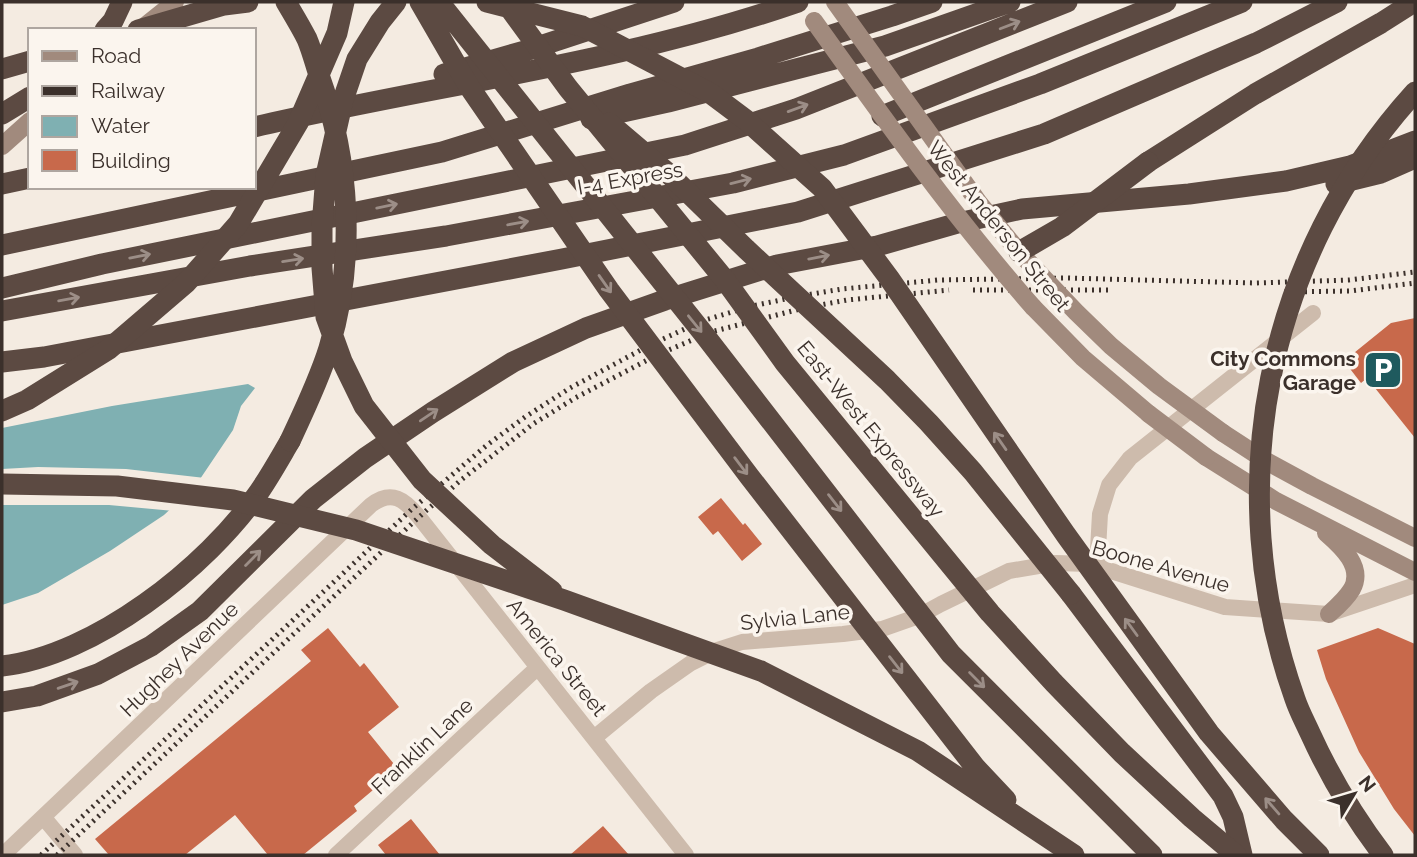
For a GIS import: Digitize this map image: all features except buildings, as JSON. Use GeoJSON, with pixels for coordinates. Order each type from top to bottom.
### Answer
{"type":"FeatureCollection","features":[{"type":"Feature","properties":{"kind":"highway"},"geometry":{"type":"LineString","coordinates":[[107,28],[122,2]]}},
{"type":"Feature","properties":{"kind":"highway"},"geometry":{"type":"LineString","coordinates":[[146,28],[224,5],[248,2]]}},
{"type":"Feature","properties":{"kind":"highway"},"geometry":{"type":"LineString","coordinates":[[2,666],[42,657],[80,642],[167,589],[229,529],[259,492],[290,441],[316,386],[339,306],[345,262],[346,208],[340,155],[327,96],[307,41],[286,2]]}},
{"type":"Feature","properties":{"kind":"highway"},"geometry":{"type":"LineString","coordinates":[[2,411],[27,400],[109,349],[186,284],[238,224],[298,123],[337,33],[344,2]]}},
{"type":"Feature","properties":{"kind":"highway"},"geometry":{"type":"LineString","coordinates":[[396,2],[357,59],[343,100],[326,175],[322,268],[326,317],[363,407],[422,480],[492,545],[564,600]]}},
{"type":"Feature","properties":{"kind":"highway"},"geometry":{"type":"LineString","coordinates":[[420,2],[468,85],[626,312],[757,487],[975,768],[1058,855]]}},
{"type":"Feature","properties":{"kind":"highway"},"geometry":{"type":"LineString","coordinates":[[439,2],[711,344],[951,654],[1152,855]]}},
{"type":"Feature","properties":{"kind":"highway"},"geometry":{"type":"LineString","coordinates":[[487,2],[582,26],[710,93],[746,120],[822,188],[889,278],[1080,556],[1209,733],[1284,820],[1319,855]]}},
{"type":"Feature","properties":{"kind":"highway"},"geometry":{"type":"LineString","coordinates":[[258,126],[528,50],[674,2]]}},
{"type":"Feature","properties":{"kind":"highway"},"geometry":{"type":"LineString","coordinates":[[258,126],[662,43],[799,2]]}},
{"type":"Feature","properties":{"kind":"highway"},"geometry":{"type":"LineString","coordinates":[[442,152],[770,54],[932,2]]}},
{"type":"Feature","properties":{"kind":"highway"},"geometry":{"type":"LineString","coordinates":[[2,245],[668,102],[885,46],[1010,2]]}},
{"type":"Feature","properties":{"kind":"highway"},"geometry":{"type":"LineString","coordinates":[[2,288],[102,264],[685,145],[796,109],[1067,2]]}},
{"type":"Feature","properties":{"kind":"highway"},"geometry":{"type":"LineString","coordinates":[[882,116],[1166,2]]}},
{"type":"Feature","properties":{"kind":"highway","name":"I-4 Express"},"geometry":{"type":"LineString","coordinates":[[2,311],[250,266],[446,236],[733,183],[844,155],[1040,84],[1242,2]]}},
{"type":"Feature","properties":{"kind":"highway"},"geometry":{"type":"LineString","coordinates":[[2,362],[44,357],[798,212],[1044,134],[1256,43],[1337,2]]}},
{"type":"Feature","properties":{"kind":"highway"},"geometry":{"type":"LineString","coordinates":[[991,259],[1019,252],[1062,227],[1148,162],[1255,94],[1414,2]]}},
{"type":"Feature","properties":{"kind":"highway","name":"East-West Expressway"},"geometry":{"type":"LineString","coordinates":[[508,6],[568,88],[725,280],[785,363],[990,613],[1122,753],[1236,855]]}},
{"type":"Feature","properties":{"kind":"highway"},"geometry":{"type":"LineString","coordinates":[[2,69],[28,62]]}},
{"type":"Feature","properties":{"kind":"highway"},"geometry":{"type":"LineString","coordinates":[[568,88],[668,174],[887,380],[973,472],[1071,594],[1223,796],[1233,817],[1242,855]]}},
{"type":"Feature","properties":{"kind":"highway"},"geometry":{"type":"LineString","coordinates":[[1383,855],[1341,795],[1296,701],[1280,650],[1265,583],[1259,482],[1270,374],[1302,271],[1347,182],[1376,140],[1415,92]]}},
{"type":"Feature","properties":{"kind":"highway"},"geometry":{"type":"LineString","coordinates":[[2,114],[28,98]]}},
{"type":"Feature","properties":{"kind":"highway"},"geometry":{"type":"LineString","coordinates":[[1286,181],[1312,163],[1380,143],[1415,128]]}},
{"type":"Feature","properties":{"kind":"highway"},"geometry":{"type":"LineString","coordinates":[[2,702],[37,696],[98,674],[151,646],[200,611],[313,499],[365,458],[513,362],[586,328],[777,265],[877,246],[958,223],[1022,209],[1189,194],[1286,181],[1350,166],[1415,141]]}},
{"type":"Feature","properties":{"kind":"highway"},"geometry":{"type":"LineString","coordinates":[[1286,181],[1320,187],[1381,173],[1415,158]]}},
{"type":"Feature","properties":{"kind":"highway"},"geometry":{"type":"LineString","coordinates":[[2,372],[44,357]]}},
{"type":"Feature","properties":{"kind":"highway"},"geometry":{"type":"LineString","coordinates":[[2,484],[117,485],[233,500],[356,530],[564,600],[761,671],[918,751],[1074,855]]}},
{"type":"Feature","properties":{"kind":"main road"},"geometry":{"type":"LineString","coordinates":[[142,28],[175,2]]}},
{"type":"Feature","properties":{"kind":"main road","name":"West Anderson Street"},"geometry":{"type":"LineString","coordinates":[[799,2],[934,188],[991,259],[1083,358],[1149,414],[1206,457],[1276,501],[1415,572]]}},
{"type":"Feature","properties":{"kind":"main road","name":"West Anderson Street"},"geometry":{"type":"LineString","coordinates":[[835,2],[979,203],[1019,252],[1111,346],[1159,386],[1266,461],[1415,538]]}},
{"type":"Feature","properties":{"kind":"main road"},"geometry":{"type":"LineString","coordinates":[[2,135],[28,120]]}},
{"type":"Feature","properties":{"kind":"main road"},"geometry":{"type":"LineString","coordinates":[[2,146],[28,121]]}},
{"type":"Feature","properties":{"kind":"main road"},"geometry":{"type":"LineString","coordinates":[[1305,515],[1349,555],[1355,574],[1353,587],[1329,614]]}},
{"type":"Feature","properties":{"kind":"street"},"geometry":{"type":"LineString","coordinates":[[1097,567],[1100,514],[1109,485],[1130,458],[1313,313]]}},
{"type":"Feature","properties":{"kind":"street","name":"America Street"},"geometry":{"type":"LineString","coordinates":[[387,498],[398,498],[412,509],[686,855]]}},
{"type":"Feature","properties":{"kind":"street","name":"Hughey Avenue"},"geometry":{"type":"LineString","coordinates":[[3,855],[372,505],[387,498]]}},
{"type":"Feature","properties":{"kind":"street","name":"Boone Avenue"},"geometry":{"type":"LineString","coordinates":[[941,604],[1009,571],[1056,563],[1089,564],[1225,607],[1329,614],[1415,585]]}},
{"type":"Feature","properties":{"kind":"street","name":"Sylvia Lane"},"geometry":{"type":"LineString","coordinates":[[594,738],[660,684],[691,663],[717,650],[741,642],[882,629],[919,616],[941,604]]}},
{"type":"Feature","properties":{"kind":"street","name":"Franklin Lane"},"geometry":{"type":"LineString","coordinates":[[336,855],[537,668]]}},
{"type":"Feature","properties":{"kind":"street"},"geometry":{"type":"LineString","coordinates":[[44,818],[75,855]]}},
{"type":"Feature","properties":{"kind":"water"},"geometry":{"type":"Polygon","coordinates":[[[248,384],[255,388],[241,406],[233,430],[196,485],[164,515],[110,551],[38,593],[2,605],[2,428],[112,406],[248,384]]]}},
{"type":"Feature","properties":{"kind":"pier"},"geometry":{"type":"Polygon","coordinates":[[[2,469],[126,469],[205,478],[174,511],[109,505],[2,505],[2,469]]]}},
{"type":"Feature","properties":{"kind":"railway"},"geometry":{"type":"LineString","coordinates":[[41,855],[412,509],[487,445],[570,388],[650,345],[702,321],[752,306],[800,296],[842,289],[938,280],[1067,278],[1255,283],[1349,280],[1415,272]]}},
{"type":"Feature","properties":{"kind":"railway"},"geometry":{"type":"LineString","coordinates":[[1284,292],[1350,291],[1415,283]]}},
{"type":"Feature","properties":{"kind":"railway"},"geometry":{"type":"LineString","coordinates":[[57,855],[419,517],[461,480],[533,424],[575,398],[657,355],[711,332],[847,300],[949,290]]}},
{"type":"Feature","properties":{"kind":"railway"},"geometry":{"type":"LineString","coordinates":[[973,290],[1113,290]]}},
{"type":"Feature","properties":{"kind":"place","name":"City Commons Garage"},"geometry":{"type":"Point","coordinates":[1383,370]}}]}
